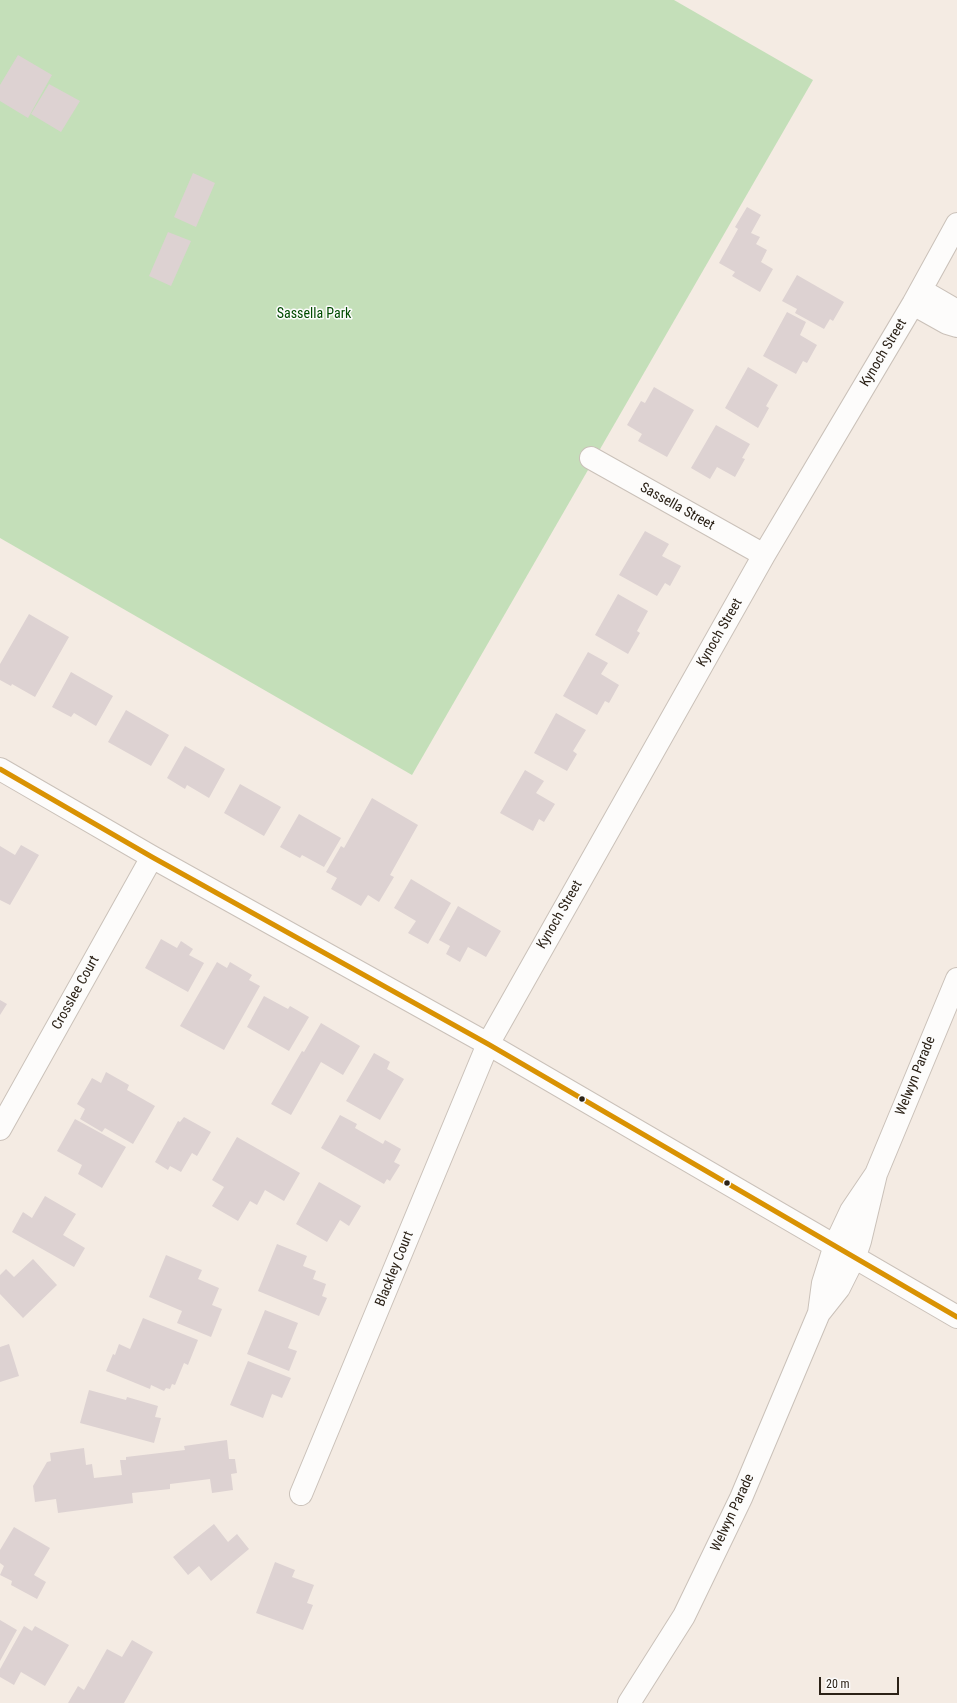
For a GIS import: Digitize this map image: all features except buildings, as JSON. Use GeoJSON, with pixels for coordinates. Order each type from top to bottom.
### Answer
{"type":"FeatureCollection","features":[{"type":"Feature","properties":{"kind":"street","name":"Kynoch Street"},"geometry":{"type":"LineString","coordinates":[[488,1044],[764,555],[917,296],[957,224]]}},
{"type":"Feature","properties":{"kind":"street"},"geometry":{"type":"LineString","coordinates":[[917,296],[957,311]]}},
{"type":"Feature","properties":{"kind":"street"},"geometry":{"type":"LineString","coordinates":[[917,296],[947,323],[957,326]]}},
{"type":"Feature","properties":{"kind":"street","name":"Sassella Street"},"geometry":{"type":"LineString","coordinates":[[591,458],[764,555]]}},
{"type":"Feature","properties":{"kind":"street"},"geometry":{"type":"LineString","coordinates":[[0,769],[152,857],[488,1044],[855,1256],[957,1317]]}},
{"type":"Feature","properties":{"kind":"street","name":"Crosslee Court"},"geometry":{"type":"LineString","coordinates":[[0,1129],[152,857]]}},
{"type":"Feature","properties":{"kind":"street","name":"Welwyn Parade"},"geometry":{"type":"LineString","coordinates":[[819,1313],[839,1288],[855,1256],[876,1174],[957,979]]}},
{"type":"Feature","properties":{"kind":"street","name":"Blackley Court"},"geometry":{"type":"LineString","coordinates":[[301,1494],[488,1044]]}},
{"type":"Feature","properties":{"kind":"street","name":"Welwyn Parade"},"geometry":{"type":"LineString","coordinates":[[629,1703],[684,1616],[741,1498],[819,1313],[823,1283],[835,1245],[851,1211],[876,1174]]}},
{"type":"Feature","properties":{"kind":"green space","name":"Sassella Park"},"geometry":{"type":"Polygon","coordinates":[[[0,0],[674,0],[813,80],[412,775],[0,538],[0,0]]]}},
{"type":"Feature","properties":{"kind":"transit line"},"geometry":{"type":"LineString","coordinates":[[0,769],[152,857],[488,1044],[957,1317]]}}]}
